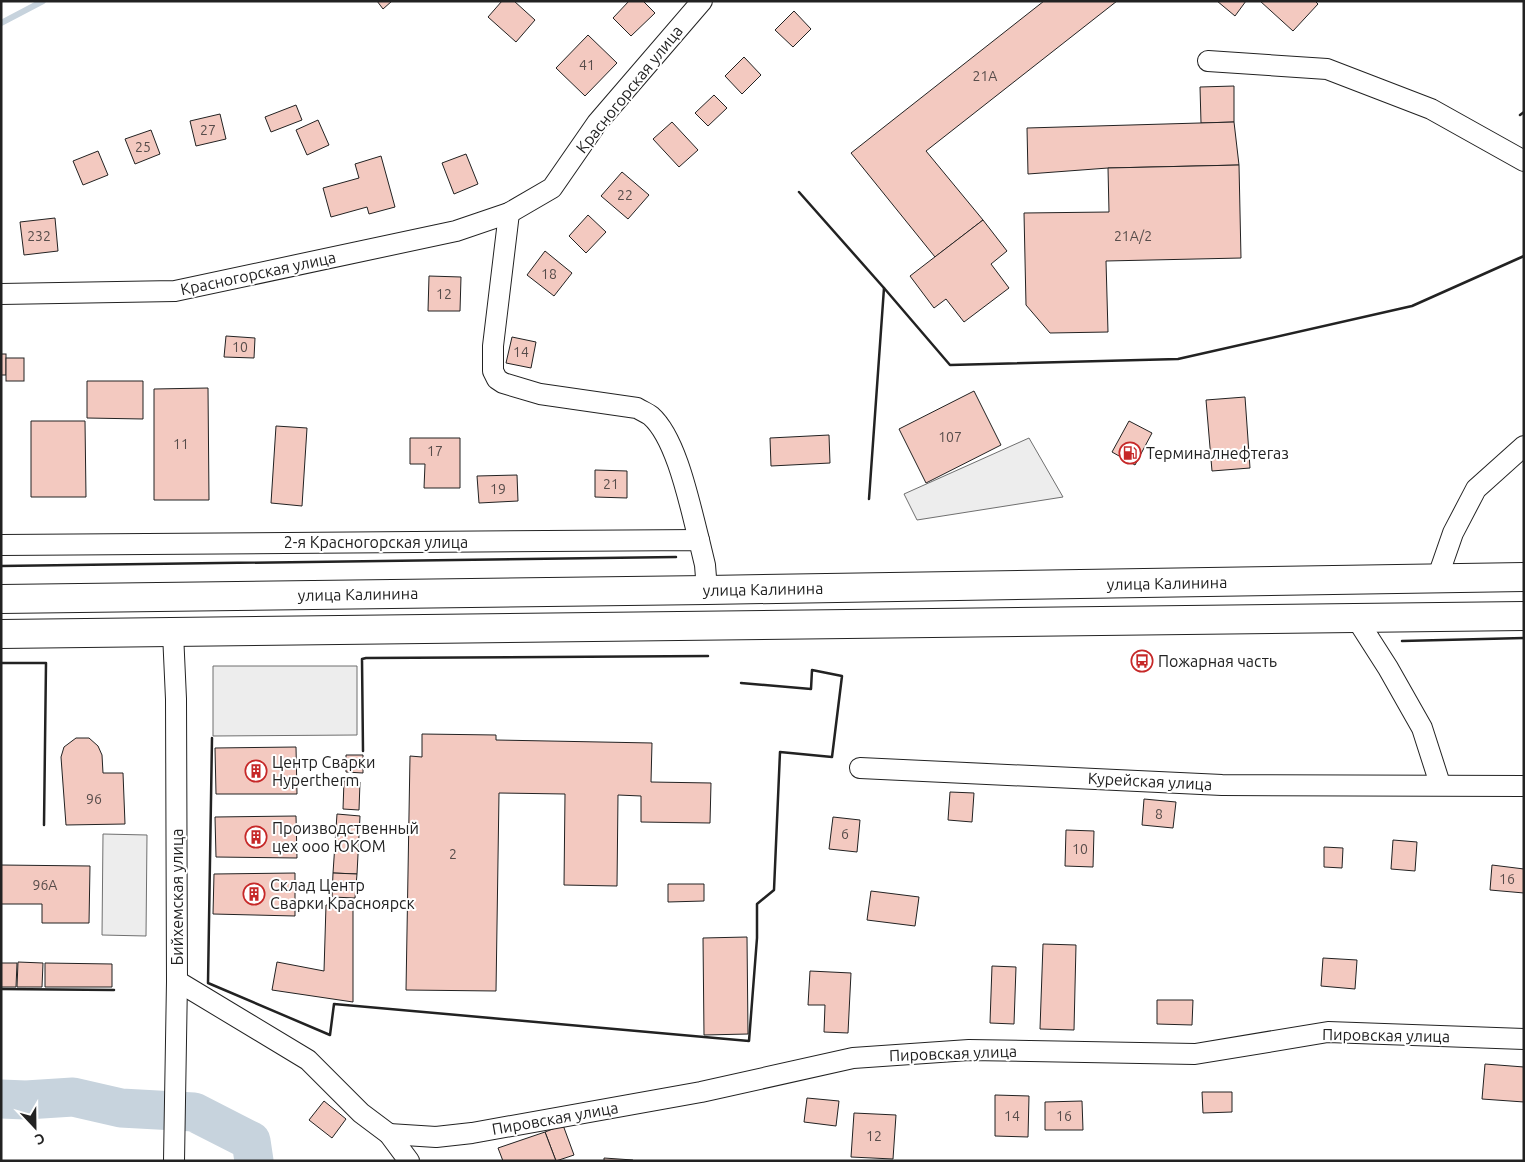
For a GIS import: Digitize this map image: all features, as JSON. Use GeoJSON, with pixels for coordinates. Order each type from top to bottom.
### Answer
{"type":"FeatureCollection","features":[{"type":"Feature","properties":{"kind":"main road","name":"улица Калинина"},"geometry":{"type":"LineString","coordinates":[[1,599],[937,587],[1524,577]]}},
{"type":"Feature","properties":{"kind":"main road"},"geometry":{"type":"LineString","coordinates":[[1075,584],[1076,622]]}},
{"type":"Feature","properties":{"kind":"main road"},"geometry":{"type":"LineString","coordinates":[[936,624],[937,587]]}},
{"type":"Feature","properties":{"kind":"main road"},"geometry":{"type":"LineString","coordinates":[[1,634],[1524,616]]}},
{"type":"Feature","properties":{"kind":"street","name":"Красногорская улица"},"geometry":{"type":"LineString","coordinates":[[1,294],[175,291],[456,231],[509,213],[552,188],[597,124],[702,1]]}},
{"type":"Feature","properties":{"kind":"street"},"geometry":{"type":"LineString","coordinates":[[1208,61],[1327,69],[1431,109],[1524,161]]}},
{"type":"Feature","properties":{"kind":"street"},"geometry":{"type":"LineString","coordinates":[[509,213],[493,346],[493,371],[497,379],[503,383],[540,394],[637,408],[651,416],[671,445],[699,540],[705,565],[707,590]]}},
{"type":"Feature","properties":{"kind":"street"},"geometry":{"type":"LineString","coordinates":[[1437,578],[1453,533],[1476,489],[1524,446]]}},
{"type":"Feature","properties":{"kind":"street","name":"2-я Красногорская улица"},"geometry":{"type":"LineString","coordinates":[[1,545],[699,540]]}},
{"type":"Feature","properties":{"kind":"street"},"geometry":{"type":"LineString","coordinates":[[1356,618],[1388,668],[1422,728],[1440,784]]}},
{"type":"Feature","properties":{"kind":"street","name":"Бийхемская улица"},"geometry":{"type":"LineString","coordinates":[[173,633],[176,699],[177,981],[174,1161]]}},
{"type":"Feature","properties":{"kind":"street","name":"Курейская улица"},"geometry":{"type":"LineString","coordinates":[[860,768],[1222,785],[1440,784],[1524,786]]}},
{"type":"Feature","properties":{"kind":"street"},"geometry":{"type":"LineString","coordinates":[[177,981],[308,1060],[361,1113],[388,1134],[409,1161]]}},
{"type":"Feature","properties":{"kind":"street","name":"Пировская улица"},"geometry":{"type":"LineString","coordinates":[[388,1134],[436,1137],[472,1133],[702,1092],[853,1058],[969,1050],[1195,1054],[1328,1032],[1524,1039]]}},
{"type":"Feature","properties":{"kind":"shaded area"},"geometry":{"type":"Polygon","coordinates":[[[1029,438],[1063,497],[917,520],[904,494],[1029,438]]]}},
{"type":"Feature","properties":{"kind":"shaded area"},"geometry":{"type":"Polygon","coordinates":[[[213,666],[357,666],[357,735],[213,736],[213,666]]]}},
{"type":"Feature","properties":{"kind":"shaded area"},"geometry":{"type":"Polygon","coordinates":[[[103,834],[147,835],[146,936],[102,935],[103,834]]]}},
{"type":"Feature","properties":{"kind":"building"},"geometry":{"type":"Polygon","coordinates":[[[377,1],[392,1],[383,9],[377,1]]]}},
{"type":"Feature","properties":{"kind":"building"},"geometry":{"type":"Polygon","coordinates":[[[502,1],[514,1],[535,20],[516,42],[488,17],[502,1]]]}},
{"type":"Feature","properties":{"kind":"building"},"geometry":{"type":"Polygon","coordinates":[[[629,1],[643,1],[655,13],[631,36],[613,18],[629,1]]]}},
{"type":"Feature","properties":{"kind":"building"},"geometry":{"type":"Polygon","coordinates":[[[1044,1],[1117,1],[926,151],[983,220],[935,257],[851,153],[1044,1]]]}},
{"type":"Feature","properties":{"kind":"building"},"geometry":{"type":"Polygon","coordinates":[[[1217,1],[1246,1],[1235,16],[1217,1]]]}},
{"type":"Feature","properties":{"kind":"building"},"geometry":{"type":"Polygon","coordinates":[[[1260,1],[1315,1],[1318,4],[1293,31],[1260,1]]]}},
{"type":"Feature","properties":{"kind":"building"},"geometry":{"type":"Polygon","coordinates":[[[794,11],[811,29],[793,47],[775,30],[794,11]]]}},
{"type":"Feature","properties":{"kind":"building"},"geometry":{"type":"Polygon","coordinates":[[[588,35],[617,63],[585,96],[556,68],[588,35]]]}},
{"type":"Feature","properties":{"kind":"building"},"geometry":{"type":"Polygon","coordinates":[[[744,57],[761,75],[742,94],[725,76],[744,57]]]}},
{"type":"Feature","properties":{"kind":"building"},"geometry":{"type":"Polygon","coordinates":[[[1234,86],[1234,122],[1201,123],[1200,87],[1234,86]]]}},
{"type":"Feature","properties":{"kind":"building"},"geometry":{"type":"Polygon","coordinates":[[[714,95],[727,108],[708,126],[695,113],[714,95]]]}},
{"type":"Feature","properties":{"kind":"building"},"geometry":{"type":"Polygon","coordinates":[[[296,105],[302,120],[271,132],[265,117],[296,105]]]}},
{"type":"Feature","properties":{"kind":"building"},"geometry":{"type":"Polygon","coordinates":[[[220,114],[226,139],[196,146],[190,121],[220,114]]]}},
{"type":"Feature","properties":{"kind":"building"},"geometry":{"type":"Polygon","coordinates":[[[318,120],[329,145],[307,155],[296,130],[318,120]]]}},
{"type":"Feature","properties":{"kind":"building"},"geometry":{"type":"Polygon","coordinates":[[[672,122],[698,150],[679,167],[653,139],[672,122]]]}},
{"type":"Feature","properties":{"kind":"building"},"geometry":{"type":"Polygon","coordinates":[[[1234,122],[1239,165],[1108,168],[1028,174],[1027,128],[1234,122]]]}},
{"type":"Feature","properties":{"kind":"building"},"geometry":{"type":"Polygon","coordinates":[[[151,130],[160,154],[135,164],[125,139],[151,130]]]}},
{"type":"Feature","properties":{"kind":"building"},"geometry":{"type":"Polygon","coordinates":[[[98,151],[108,175],[83,185],[73,161],[98,151]]]}},
{"type":"Feature","properties":{"kind":"building"},"geometry":{"type":"Polygon","coordinates":[[[466,154],[478,184],[454,194],[442,163],[466,154]]]}},
{"type":"Feature","properties":{"kind":"building"},"geometry":{"type":"Polygon","coordinates":[[[381,156],[395,207],[369,214],[367,207],[331,217],[323,188],[359,178],[355,164],[381,156]]]}},
{"type":"Feature","properties":{"kind":"building"},"geometry":{"type":"Polygon","coordinates":[[[1239,165],[1241,258],[1106,261],[1108,332],[1050,333],[1026,305],[1024,213],[1109,212],[1108,168],[1239,165]]]}},
{"type":"Feature","properties":{"kind":"building"},"geometry":{"type":"Polygon","coordinates":[[[622,172],[649,195],[628,219],[601,196],[622,172]]]}},
{"type":"Feature","properties":{"kind":"building"},"geometry":{"type":"Polygon","coordinates":[[[588,215],[606,232],[586,253],[569,236],[588,215]]]}},
{"type":"Feature","properties":{"kind":"building"},"geometry":{"type":"Polygon","coordinates":[[[55,218],[58,251],[24,255],[20,222],[55,218]]]}},
{"type":"Feature","properties":{"kind":"building"},"geometry":{"type":"Polygon","coordinates":[[[983,220],[1007,251],[991,264],[1009,288],[964,322],[946,299],[934,308],[910,276],[983,220]]]}},
{"type":"Feature","properties":{"kind":"building"},"geometry":{"type":"Polygon","coordinates":[[[545,251],[572,273],[554,296],[527,275],[545,251]]]}},
{"type":"Feature","properties":{"kind":"building"},"geometry":{"type":"Polygon","coordinates":[[[429,276],[461,277],[460,311],[428,311],[429,276]]]}},
{"type":"Feature","properties":{"kind":"building"},"geometry":{"type":"Polygon","coordinates":[[[226,336],[255,338],[254,358],[224,357],[226,336]]]}},
{"type":"Feature","properties":{"kind":"building"},"geometry":{"type":"Polygon","coordinates":[[[512,337],[536,342],[531,368],[506,363],[512,337]]]}},
{"type":"Feature","properties":{"kind":"building"},"geometry":{"type":"Polygon","coordinates":[[[1,354],[6,354],[6,375],[1,375],[1,354]]]}},
{"type":"Feature","properties":{"kind":"building"},"geometry":{"type":"Polygon","coordinates":[[[6,358],[24,358],[24,381],[6,381],[6,358]]]}},
{"type":"Feature","properties":{"kind":"building"},"geometry":{"type":"Polygon","coordinates":[[[87,381],[143,381],[143,419],[87,418],[87,381]]]}},
{"type":"Feature","properties":{"kind":"building"},"geometry":{"type":"Polygon","coordinates":[[[208,388],[209,500],[154,500],[154,389],[208,388]]]}},
{"type":"Feature","properties":{"kind":"building"},"geometry":{"type":"Polygon","coordinates":[[[974,391],[1001,445],[926,483],[899,429],[974,391]]]}},
{"type":"Feature","properties":{"kind":"building"},"geometry":{"type":"Polygon","coordinates":[[[1245,397],[1250,468],[1212,471],[1206,400],[1245,397]]]}},
{"type":"Feature","properties":{"kind":"building"},"geometry":{"type":"Polygon","coordinates":[[[31,421],[85,421],[86,497],[31,497],[31,421]]]}},
{"type":"Feature","properties":{"kind":"building"},"geometry":{"type":"Polygon","coordinates":[[[1129,421],[1152,433],[1135,465],[1112,452],[1129,421]]]}},
{"type":"Feature","properties":{"kind":"building"},"geometry":{"type":"Polygon","coordinates":[[[276,426],[307,428],[302,506],[271,503],[276,426]]]}},
{"type":"Feature","properties":{"kind":"building"},"geometry":{"type":"Polygon","coordinates":[[[829,435],[830,463],[771,466],[770,438],[829,435]]]}},
{"type":"Feature","properties":{"kind":"building"},"geometry":{"type":"Polygon","coordinates":[[[410,438],[460,438],[460,488],[424,488],[425,464],[410,464],[410,438]]]}},
{"type":"Feature","properties":{"kind":"building"},"geometry":{"type":"Polygon","coordinates":[[[595,470],[627,471],[627,498],[595,497],[595,470]]]}},
{"type":"Feature","properties":{"kind":"building"},"geometry":{"type":"Polygon","coordinates":[[[517,475],[518,501],[479,503],[477,476],[517,475]]]}},
{"type":"Feature","properties":{"kind":"building"},"geometry":{"type":"Polygon","coordinates":[[[422,734],[496,735],[496,740],[652,743],[651,782],[711,783],[710,823],[641,822],[641,796],[618,795],[617,886],[564,885],[565,794],[499,793],[496,991],[406,990],[410,756],[422,757],[422,734]]]}},
{"type":"Feature","properties":{"kind":"building"},"geometry":{"type":"Polygon","coordinates":[[[76,738],[89,738],[98,746],[102,755],[103,773],[123,773],[125,824],[66,825],[61,757],[64,747],[76,738]]]}},
{"type":"Feature","properties":{"kind":"building","name":"Центр Сварки Hypertherm"},"geometry":{"type":"Polygon","coordinates":[[[296,747],[297,794],[216,794],[215,748],[296,747]]]}},
{"type":"Feature","properties":{"kind":"building"},"geometry":{"type":"Polygon","coordinates":[[[346,755],[363,755],[363,773],[346,772],[346,755]]]}},
{"type":"Feature","properties":{"kind":"building"},"geometry":{"type":"Polygon","coordinates":[[[344,781],[360,782],[359,810],[343,809],[344,781]]]}},
{"type":"Feature","properties":{"kind":"building"},"geometry":{"type":"Polygon","coordinates":[[[950,792],[974,793],[972,822],[948,820],[950,792]]]}},
{"type":"Feature","properties":{"kind":"building"},"geometry":{"type":"Polygon","coordinates":[[[1144,799],[1176,802],[1173,828],[1142,825],[1144,799]]]}},
{"type":"Feature","properties":{"kind":"building"},"geometry":{"type":"Polygon","coordinates":[[[337,814],[360,816],[357,874],[333,873],[337,814]]]}},
{"type":"Feature","properties":{"kind":"building","name":"Производственный цех ооо ЮКОМ"},"geometry":{"type":"Polygon","coordinates":[[[296,816],[297,858],[216,857],[215,817],[296,816]]]}},
{"type":"Feature","properties":{"kind":"building"},"geometry":{"type":"Polygon","coordinates":[[[833,817],[860,820],[857,852],[829,849],[833,817]]]}},
{"type":"Feature","properties":{"kind":"building"},"geometry":{"type":"Polygon","coordinates":[[[1066,830],[1094,831],[1093,867],[1065,866],[1066,830]]]}},
{"type":"Feature","properties":{"kind":"building"},"geometry":{"type":"Polygon","coordinates":[[[1393,840],[1417,842],[1415,871],[1391,869],[1393,840]]]}},
{"type":"Feature","properties":{"kind":"building"},"geometry":{"type":"Polygon","coordinates":[[[1324,847],[1343,848],[1342,868],[1324,867],[1324,847]]]}},
{"type":"Feature","properties":{"kind":"building"},"geometry":{"type":"Polygon","coordinates":[[[1,865],[90,866],[89,923],[42,923],[42,904],[1,904],[1,865]]]}},
{"type":"Feature","properties":{"kind":"building"},"geometry":{"type":"Polygon","coordinates":[[[1492,865],[1524,869],[1524,893],[1490,890],[1492,865]]]}},
{"type":"Feature","properties":{"kind":"building","name":"Склад Центр Сварки Красноярск"},"geometry":{"type":"Polygon","coordinates":[[[295,873],[295,916],[213,914],[214,874],[295,873]]]}},
{"type":"Feature","properties":{"kind":"building"},"geometry":{"type":"Polygon","coordinates":[[[333,873],[357,874],[355,898],[332,897],[333,873]]]}},
{"type":"Feature","properties":{"kind":"building"},"geometry":{"type":"Polygon","coordinates":[[[668,884],[704,884],[704,901],[668,902],[668,884]]]}},
{"type":"Feature","properties":{"kind":"building"},"geometry":{"type":"Polygon","coordinates":[[[871,891],[919,897],[915,926],[867,920],[871,891]]]}},
{"type":"Feature","properties":{"kind":"building"},"geometry":{"type":"Polygon","coordinates":[[[326,905],[353,906],[353,1002],[272,990],[277,962],[324,971],[326,905]]]}},
{"type":"Feature","properties":{"kind":"building"},"geometry":{"type":"Polygon","coordinates":[[[747,937],[748,1034],[704,1035],[703,938],[747,937]]]}},
{"type":"Feature","properties":{"kind":"building"},"geometry":{"type":"Polygon","coordinates":[[[1043,944],[1076,945],[1074,1030],[1040,1029],[1043,944]]]}},
{"type":"Feature","properties":{"kind":"building"},"geometry":{"type":"Polygon","coordinates":[[[1323,958],[1357,960],[1355,989],[1321,986],[1323,958]]]}},
{"type":"Feature","properties":{"kind":"building"},"geometry":{"type":"Polygon","coordinates":[[[18,962],[43,963],[42,987],[17,987],[18,962]]]}},
{"type":"Feature","properties":{"kind":"building"},"geometry":{"type":"Polygon","coordinates":[[[1,963],[17,963],[16,987],[1,987],[1,963]]]}},
{"type":"Feature","properties":{"kind":"building"},"geometry":{"type":"Polygon","coordinates":[[[45,963],[112,964],[112,987],[45,987],[45,963]]]}},
{"type":"Feature","properties":{"kind":"building"},"geometry":{"type":"Polygon","coordinates":[[[992,966],[1016,967],[1014,1024],[990,1023],[992,966]]]}},
{"type":"Feature","properties":{"kind":"building"},"geometry":{"type":"Polygon","coordinates":[[[810,971],[851,973],[848,1033],[824,1032],[825,1005],[808,1005],[810,971]]]}},
{"type":"Feature","properties":{"kind":"building"},"geometry":{"type":"Polygon","coordinates":[[[1157,1000],[1193,1000],[1192,1025],[1157,1024],[1157,1000]]]}},
{"type":"Feature","properties":{"kind":"building"},"geometry":{"type":"Polygon","coordinates":[[[1485,1064],[1524,1067],[1524,1102],[1482,1099],[1485,1064]]]}},
{"type":"Feature","properties":{"kind":"building"},"geometry":{"type":"Polygon","coordinates":[[[1202,1092],[1232,1092],[1232,1112],[1203,1113],[1202,1092]]]}},
{"type":"Feature","properties":{"kind":"building"},"geometry":{"type":"Polygon","coordinates":[[[995,1095],[1029,1096],[1028,1137],[995,1136],[995,1095]]]}},
{"type":"Feature","properties":{"kind":"building"},"geometry":{"type":"Polygon","coordinates":[[[807,1098],[839,1101],[836,1126],[804,1122],[807,1098]]]}},
{"type":"Feature","properties":{"kind":"building"},"geometry":{"type":"Polygon","coordinates":[[[324,1101],[346,1119],[332,1138],[309,1120],[324,1101]]]}},
{"type":"Feature","properties":{"kind":"building"},"geometry":{"type":"Polygon","coordinates":[[[1082,1101],[1083,1130],[1045,1130],[1045,1102],[1082,1101]]]}},
{"type":"Feature","properties":{"kind":"building"},"geometry":{"type":"Polygon","coordinates":[[[854,1113],[896,1115],[893,1159],[851,1157],[854,1113]]]}},
{"type":"Feature","properties":{"kind":"building"},"geometry":{"type":"Polygon","coordinates":[[[563,1125],[574,1155],[556,1161],[545,1132],[563,1125]]]}},
{"type":"Feature","properties":{"kind":"building"},"geometry":{"type":"Polygon","coordinates":[[[545,1132],[556,1161],[503,1161],[498,1148],[545,1132]]]}},
{"type":"Feature","properties":{"kind":"building"},"geometry":{"type":"Polygon","coordinates":[[[604,1158],[633,1160],[633,1161],[604,1161],[604,1158]]]}},
{"type":"Feature","properties":{"kind":"waterway"},"geometry":{"type":"LineString","coordinates":[[1,23],[43,1]]}},
{"type":"Feature","properties":{"kind":"waterway"},"geometry":{"type":"LineString","coordinates":[[1,1099],[26,1100],[73,1097],[121,1108],[194,1112],[251,1141],[254,1161]]}},
{"type":"Feature","properties":{"kind":"wall"},"geometry":{"type":"LineString","coordinates":[[1520,115],[1524,112]]}},
{"type":"Feature","properties":{"kind":"wall"},"geometry":{"type":"LineString","coordinates":[[799,192],[950,365],[1178,359],[1412,306],[1524,256]]}},
{"type":"Feature","properties":{"kind":"wall"},"geometry":{"type":"LineString","coordinates":[[869,499],[884,288]]}},
{"type":"Feature","properties":{"kind":"wall"},"geometry":{"type":"LineString","coordinates":[[1,566],[676,557]]}},
{"type":"Feature","properties":{"kind":"wall"},"geometry":{"type":"LineString","coordinates":[[1402,641],[1524,638]]}},
{"type":"Feature","properties":{"kind":"wall"},"geometry":{"type":"LineString","coordinates":[[363,751],[362,659],[708,656]]}},
{"type":"Feature","properties":{"kind":"wall"},"geometry":{"type":"LineString","coordinates":[[1,663],[46,663],[44,825]]}},
{"type":"Feature","properties":{"kind":"wall"},"geometry":{"type":"LineString","coordinates":[[212,738],[208,983],[330,1035],[334,1004],[749,1041],[757,938],[757,904],[774,890],[780,752],[832,757],[842,676],[812,670],[811,689],[741,683]]}},
{"type":"Feature","properties":{"kind":"wall"},"geometry":{"type":"LineString","coordinates":[[1,989],[114,990]]}},
{"type":"Feature","properties":{"kind":"place","name":"Терминалнефтегаз"},"geometry":{"type":"Point","coordinates":[1130,453]}},
{"type":"Feature","properties":{"kind":"place","name":"Пожарная часть"},"geometry":{"type":"Point","coordinates":[1142,661]}},
{"type":"Feature","properties":{"kind":"place","name":"Центр Сварки Hypertherm"},"geometry":{"type":"Point","coordinates":[256,771]}},
{"type":"Feature","properties":{"kind":"place","name":"Производственный цех ооо ЮКОМ"},"geometry":{"type":"Point","coordinates":[256,837]}},
{"type":"Feature","properties":{"kind":"place","name":"Склад Центр Сварки Красноярск"},"geometry":{"type":"Point","coordinates":[254,894]}}]}
